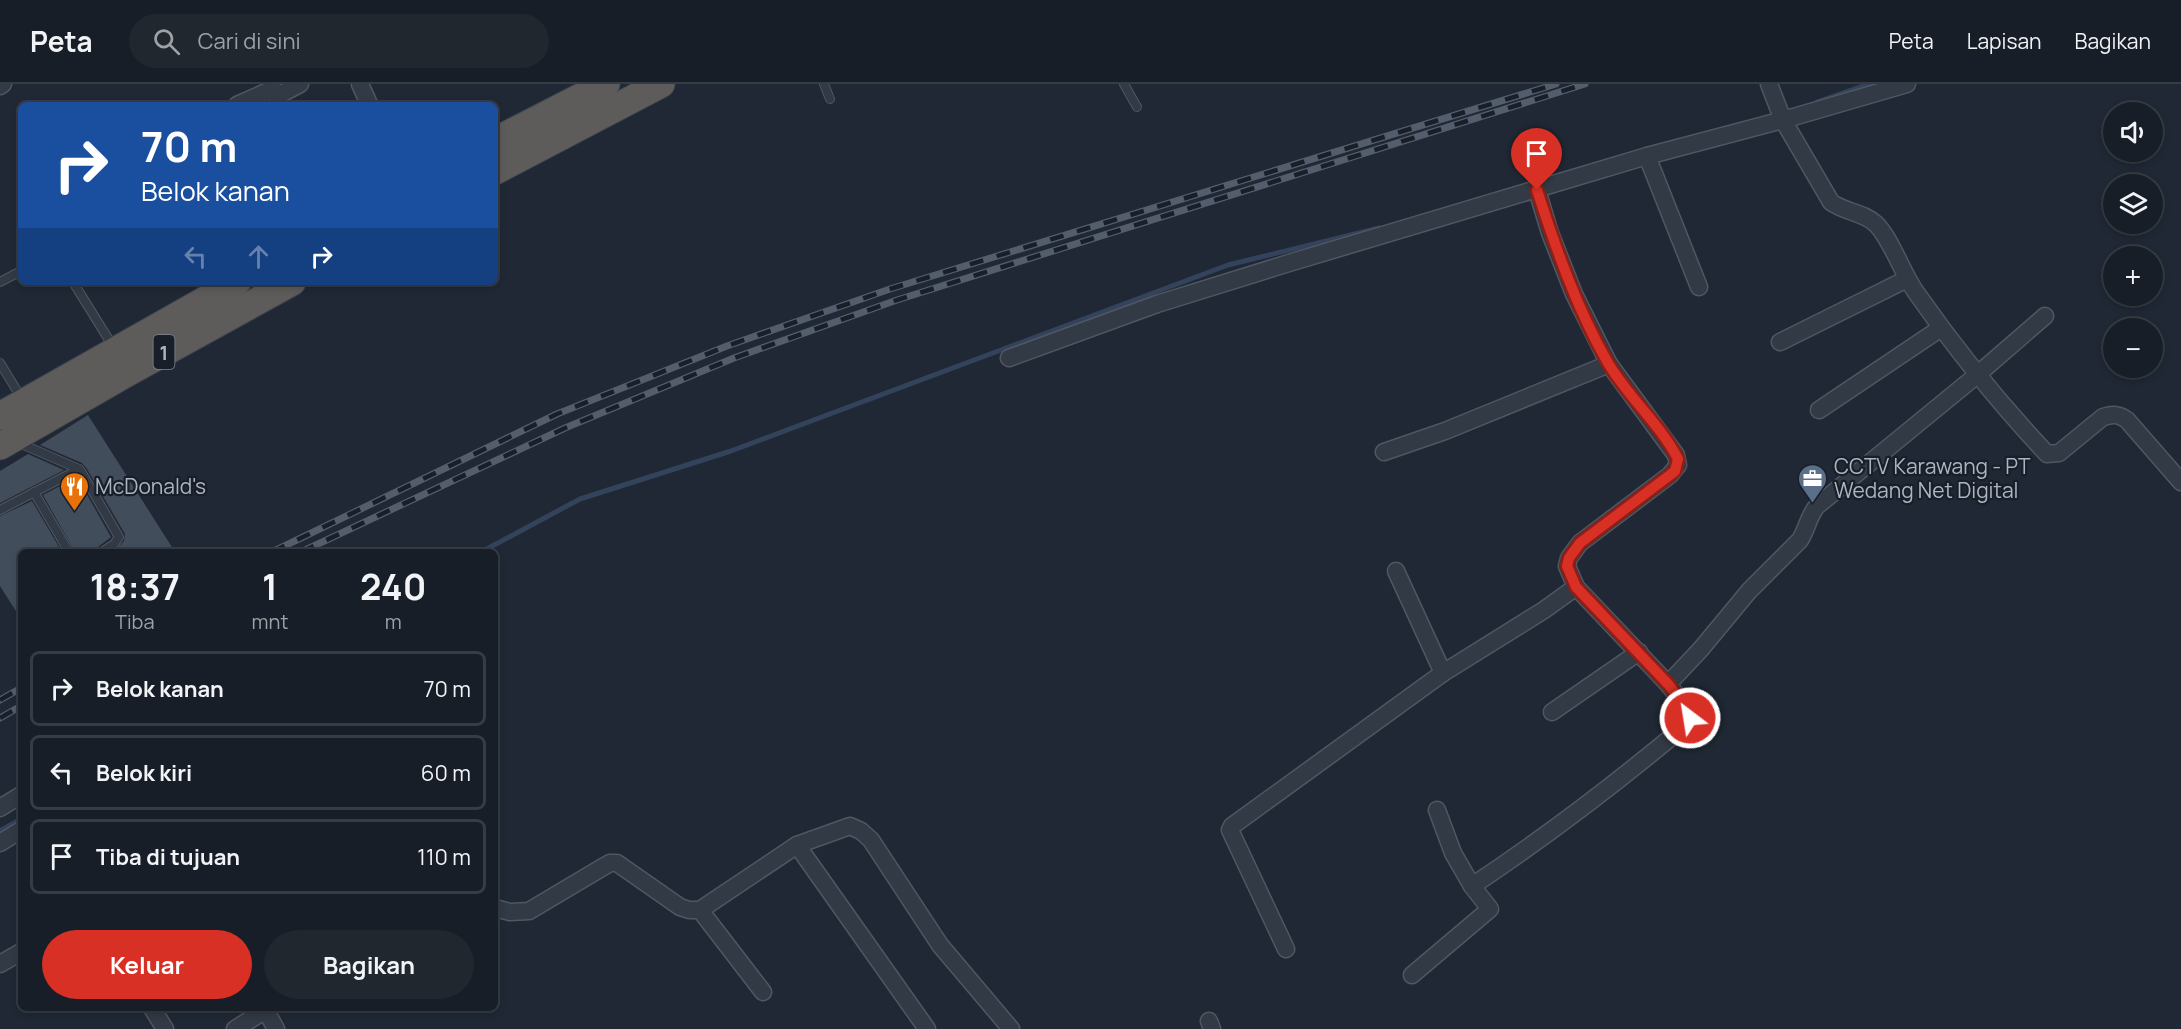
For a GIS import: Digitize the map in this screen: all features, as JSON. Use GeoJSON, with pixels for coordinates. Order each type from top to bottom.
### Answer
{"type":"FeatureCollection","features":[{"type":"Feature","properties":{"kind":"highway"},"geometry":{"type":"LineString","coordinates":[[498,139],[606,84]]}},
{"type":"Feature","properties":{"kind":"highway"},"geometry":{"type":"LineString","coordinates":[[498,169],[661,84]]}},
{"type":"Feature","properties":{"kind":"highway","name":"1"},"geometry":{"type":"LineString","coordinates":[[121,363],[233,285]]}},
{"type":"Feature","properties":{"kind":"highway","name":"1"},"geometry":{"type":"LineString","coordinates":[[11,420],[121,363],[286,285]]}},
{"type":"Feature","properties":{"kind":"street"},"geometry":{"type":"LineString","coordinates":[[246,102],[300,84]]}},
{"type":"Feature","properties":{"kind":"street"},"geometry":{"type":"LineString","coordinates":[[360,84],[368,102]]}},
{"type":"Feature","properties":{"kind":"street"},"geometry":{"type":"LineString","coordinates":[[1769,84],[1781,116],[1831,202],[1843,210],[1868,219],[1882,232],[1907,279],[1941,328],[2017,423],[2047,454],[2059,453],[2103,417],[2112,414],[2127,420],[2181,482]]}},
{"type":"Feature","properties":{"kind":"street"},"geometry":{"type":"LineString","coordinates":[[1009,358],[1157,304],[1781,116],[1907,84]]}},
{"type":"Feature","properties":{"kind":"street"},"geometry":{"type":"LineString","coordinates":[[1647,156],[1699,287]]}},
{"type":"Feature","properties":{"kind":"street"},"geometry":{"type":"LineString","coordinates":[[1472,886],[1524,852],[1622,779],[1687,724],[1690,712],[1639,652],[1576,587],[1567,566],[1573,551],[1580,543],[1670,475],[1678,465],[1676,454],[1609,364],[1574,294],[1550,233],[1537,190]]}},
{"type":"Feature","properties":{"kind":"street"},"geometry":{"type":"LineString","coordinates":[[1780,342],[1907,279]]}},
{"type":"Feature","properties":{"kind":"street"},"geometry":{"type":"LineString","coordinates":[[1668,684],[1701,649],[1749,591],[1800,540],[1807,530],[1812,511],[1817,506],[2045,316]]}},
{"type":"Feature","properties":{"kind":"street"},"geometry":{"type":"LineString","coordinates":[[1819,410],[1941,328]]}},
{"type":"Feature","properties":{"kind":"street"},"geometry":{"type":"LineString","coordinates":[[1384,452],[1445,431],[1609,364]]}},
{"type":"Feature","properties":{"kind":"street"},"geometry":{"type":"LineString","coordinates":[[1396,571],[1443,673]]}},
{"type":"Feature","properties":{"kind":"street"},"geometry":{"type":"LineString","coordinates":[[1286,949],[1230,830],[1232,825],[1443,673],[1544,610],[1576,587]]}},
{"type":"Feature","properties":{"kind":"street"},"geometry":{"type":"LineString","coordinates":[[1552,712],[1639,652]]}},
{"type":"Feature","properties":{"kind":"street"},"geometry":{"type":"LineString","coordinates":[[0,808],[18,797]]}},
{"type":"Feature","properties":{"kind":"street"},"geometry":{"type":"LineString","coordinates":[[1412,975],[1488,912],[1488,905],[1472,886],[1453,853],[1437,810]]}},
{"type":"Feature","properties":{"kind":"street"},"geometry":{"type":"LineString","coordinates":[[498,910],[510,912],[529,911],[610,863],[616,863],[680,907],[699,910],[797,845],[850,826],[866,835],[940,945],[1011,1029]]}},
{"type":"Feature","properties":{"kind":"street"},"geometry":{"type":"LineString","coordinates":[[0,843],[18,832]]}},
{"type":"Feature","properties":{"kind":"street"},"geometry":{"type":"LineString","coordinates":[[797,845],[927,1029]]}},
{"type":"Feature","properties":{"kind":"street"},"geometry":{"type":"LineString","coordinates":[[699,910],[763,992]]}},
{"type":"Feature","properties":{"kind":"street"},"geometry":{"type":"LineString","coordinates":[[0,964],[18,954]]}},
{"type":"Feature","properties":{"kind":"street"},"geometry":{"type":"LineString","coordinates":[[154,1011],[165,1029]]}},
{"type":"Feature","properties":{"kind":"street"},"geometry":{"type":"LineString","coordinates":[[236,1029],[265,1011]]}},
{"type":"Feature","properties":{"kind":"street"},"geometry":{"type":"LineString","coordinates":[[267,1011],[276,1029]]}},
{"type":"Feature","properties":{"kind":"lane"},"geometry":{"type":"LineString","coordinates":[[825,84],[830,99]]}},
{"type":"Feature","properties":{"kind":"lane"},"geometry":{"type":"LineString","coordinates":[[1124,84],[1137,107]]}},
{"type":"Feature","properties":{"kind":"lane"},"geometry":{"type":"LineString","coordinates":[[0,282],[18,273]]}},
{"type":"Feature","properties":{"kind":"lane"},"geometry":{"type":"LineString","coordinates":[[76,285],[121,363]]}},
{"type":"Feature","properties":{"kind":"lane"},"geometry":{"type":"LineString","coordinates":[[0,363],[11,420],[79,469],[119,537],[106,549]]}},
{"type":"Feature","properties":{"kind":"lane"},"geometry":{"type":"LineString","coordinates":[[0,510],[79,469]]}},
{"type":"Feature","properties":{"kind":"lane"},"geometry":{"type":"LineString","coordinates":[[34,492],[67,549]]}},
{"type":"Feature","properties":{"kind":"building"},"geometry":{"type":"Polygon","coordinates":[[[88,415],[173,549],[116,549],[124,541],[125,534],[87,469],[82,463],[40,445],[88,415]]]}},
{"type":"Feature","properties":{"kind":"building"},"geometry":{"type":"Polygon","coordinates":[[[28,454],[64,470],[0,503],[0,471],[28,454]]]}},
{"type":"Feature","properties":{"kind":"building"},"geometry":{"type":"Polygon","coordinates":[[[77,477],[111,537],[97,549],[73,549],[43,495],[77,477]]]}},
{"type":"Feature","properties":{"kind":"building"},"geometry":{"type":"Polygon","coordinates":[[[32,501],[60,549],[18,549],[18,614],[0,586],[0,516],[32,501]]]}},
{"type":"Feature","properties":{"kind":"waterway"},"geometry":{"type":"LineString","coordinates":[[1817,102],[1869,84]]}},
{"type":"Feature","properties":{"kind":"waterway"},"geometry":{"type":"LineString","coordinates":[[487,549],[580,499],[731,451],[1228,265],[1379,228]]}},
{"type":"Feature","properties":{"kind":"waterway"},"geometry":{"type":"LineString","coordinates":[[0,831],[18,821]]}},
{"type":"Feature","properties":{"kind":"railway"},"geometry":{"type":"LineString","coordinates":[[278,549],[557,414],[727,346],[890,289],[1556,84]]}},
{"type":"Feature","properties":{"kind":"railway"},"geometry":{"type":"LineString","coordinates":[[307,549],[565,428],[734,358],[897,300],[1585,84]]}},
{"type":"Feature","properties":{"kind":"railway"},"geometry":{"type":"LineString","coordinates":[[0,700],[18,690]]}},
{"type":"Feature","properties":{"kind":"railway"},"geometry":{"type":"LineString","coordinates":[[0,718],[18,708]]}},
{"type":"Feature","properties":{"kind":"place","name":"CCTV Karawang - PT Wedang Net Digital"},"geometry":{"type":"Point","coordinates":[1813,504]}},
{"type":"Feature","properties":{"kind":"place","name":"McDonald's"},"geometry":{"type":"Point","coordinates":[74,512]}},
{"type":"Feature","properties":{"kind":"route"},"geometry":{"type":"LineString","coordinates":[[1537,190],[1550,233],[1574,294],[1609,364],[1678,459],[1675,471],[1580,543],[1569,558],[1567,566],[1576,587],[1668,684],[1690,712],[1690,718]]}}]}
